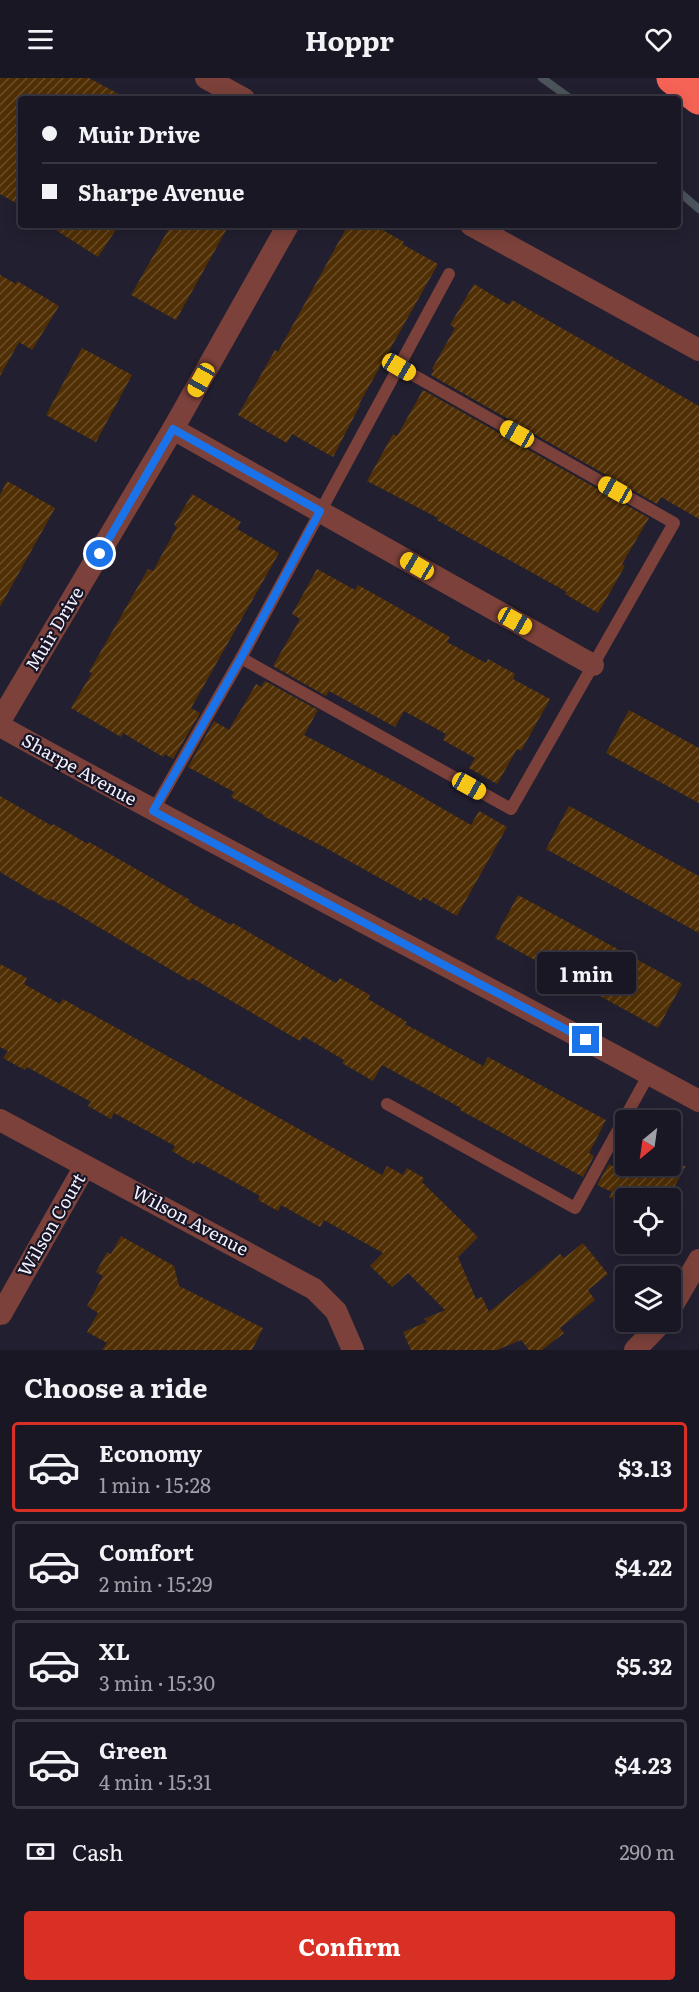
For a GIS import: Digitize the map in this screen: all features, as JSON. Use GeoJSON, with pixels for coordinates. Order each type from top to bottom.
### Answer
{"type":"FeatureCollection","features":[{"type":"Feature","properties":{"kind":"highway"},"geometry":{"type":"LineString","coordinates":[[673,78],[699,98]]}},
{"type":"Feature","properties":{"kind":"street"},"geometry":{"type":"LineString","coordinates":[[206,78],[239,96]]}},
{"type":"Feature","properties":{"kind":"street","name":"Muir Drive"},"geometry":{"type":"LineString","coordinates":[[0,721],[173,429],[286,228]]}},
{"type":"Feature","properties":{"kind":"street"},"geometry":{"type":"LineString","coordinates":[[476,228],[699,350]]}},
{"type":"Feature","properties":{"kind":"street"},"geometry":{"type":"LineString","coordinates":[[173,429],[593,665]]}},
{"type":"Feature","properties":{"kind":"street","name":"Sharpe Avenue"},"geometry":{"type":"LineString","coordinates":[[0,726],[153,811],[459,971],[699,1101]]}},
{"type":"Feature","properties":{"kind":"street","name":"Wilson Avenue"},"geometry":{"type":"LineString","coordinates":[[0,1120],[314,1289],[336,1311],[353,1350]]}},
{"type":"Feature","properties":{"kind":"street","name":"Wilson Court"},"geometry":{"type":"LineString","coordinates":[[1,1314],[86,1166]]}},
{"type":"Feature","properties":{"kind":"street"},"geometry":{"type":"LineString","coordinates":[[681,1291],[699,1260]]}},
{"type":"Feature","properties":{"kind":"street"},"geometry":{"type":"LineString","coordinates":[[635,1350],[652,1332]]}},
{"type":"Feature","properties":{"kind":"lane"},"geometry":{"type":"LineString","coordinates":[[153,811],[241,658],[449,274]]}},
{"type":"Feature","properties":{"kind":"lane"},"geometry":{"type":"LineString","coordinates":[[241,658],[511,809],[674,523],[399,367]]}},
{"type":"Feature","properties":{"kind":"lane"},"geometry":{"type":"LineString","coordinates":[[387,1104],[574,1208],[649,1074]]}},
{"type":"Feature","properties":{"kind":"building"},"geometry":{"type":"Polygon","coordinates":[[[0,78],[89,78],[122,96],[18,96],[18,204],[0,194],[0,78]]]}},
{"type":"Feature","properties":{"kind":"building"},"geometry":{"type":"Polygon","coordinates":[[[53,228],[117,228],[98,257],[53,228]]]}},
{"type":"Feature","properties":{"kind":"building"},"geometry":{"type":"Polygon","coordinates":[[[169,228],[227,228],[176,320],[131,295],[169,228]]]}},
{"type":"Feature","properties":{"kind":"building"},"geometry":{"type":"Polygon","coordinates":[[[346,228],[379,228],[438,264],[359,404],[333,457],[292,434],[287,443],[238,415],[275,350],[278,352],[346,228]]]}},
{"type":"Feature","properties":{"kind":"building"},"geometry":{"type":"Polygon","coordinates":[[[0,275],[16,284],[17,281],[59,306],[32,350],[19,342],[0,376],[0,275]]]}},
{"type":"Feature","properties":{"kind":"building"},"geometry":{"type":"Polygon","coordinates":[[[474,284],[509,305],[512,300],[699,406],[699,519],[661,497],[657,504],[431,375],[434,370],[432,369],[455,328],[450,325],[474,284]]]}},
{"type":"Feature","properties":{"kind":"building"},"geometry":{"type":"Polygon","coordinates":[[[82,348],[132,375],[96,442],[46,415],[82,348]]]}},
{"type":"Feature","properties":{"kind":"building"},"geometry":{"type":"Polygon","coordinates":[[[423,390],[649,518],[622,564],[625,566],[598,613],[565,594],[567,592],[437,520],[438,518],[367,481],[393,434],[397,436],[423,390]]]}},
{"type":"Feature","properties":{"kind":"building"},"geometry":{"type":"Polygon","coordinates":[[[7,481],[55,508],[0,607],[0,495],[7,481]]]}},
{"type":"Feature","properties":{"kind":"building"},"geometry":{"type":"Polygon","coordinates":[[[192,494],[241,522],[237,529],[279,553],[191,708],[200,713],[173,759],[165,754],[163,757],[123,733],[121,737],[71,708],[148,569],[153,571],[177,527],[174,525],[192,494]]]}},
{"type":"Feature","properties":{"kind":"building"},"geometry":{"type":"Polygon","coordinates":[[[317,569],[355,590],[358,585],[450,637],[447,642],[486,663],[488,659],[515,674],[513,679],[550,699],[521,751],[517,749],[497,784],[469,768],[475,758],[443,740],[446,734],[404,711],[395,727],[329,691],[326,696],[273,666],[300,619],[292,614],[317,569]]]}},
{"type":"Feature","properties":{"kind":"building"},"geometry":{"type":"Polygon","coordinates":[[[265,681],[318,710],[304,735],[405,787],[471,825],[479,811],[507,827],[457,916],[423,897],[421,901],[263,816],[231,797],[234,792],[188,767],[214,721],[229,730],[256,684],[261,687],[265,681]]]}},
{"type":"Feature","properties":{"kind":"building"},"geometry":{"type":"Polygon","coordinates":[[[629,710],[699,748],[699,803],[606,753],[629,710]]]}},
{"type":"Feature","properties":{"kind":"building"},"geometry":{"type":"Polygon","coordinates":[[[0,796],[52,826],[53,824],[88,844],[89,842],[190,900],[189,902],[231,925],[233,923],[336,983],[340,978],[370,995],[368,999],[407,1022],[405,1024],[483,1066],[488,1057],[606,1120],[589,1153],[594,1156],[583,1177],[382,1065],[373,1081],[342,1063],[344,1060],[303,1036],[300,1041],[192,978],[190,981],[51,899],[49,901],[0,872],[0,796]]]}},
{"type":"Feature","properties":{"kind":"building"},"geometry":{"type":"Polygon","coordinates":[[[569,806],[699,876],[699,933],[546,849],[569,806]]]}},
{"type":"Feature","properties":{"kind":"building"},"geometry":{"type":"Polygon","coordinates":[[[518,895],[682,984],[658,1028],[495,938],[518,895]]]}},
{"type":"Feature","properties":{"kind":"building"},"geometry":{"type":"Polygon","coordinates":[[[0,964],[27,978],[24,984],[60,1004],[63,999],[86,1011],[382,1175],[387,1166],[403,1175],[407,1168],[424,1178],[422,1182],[478,1237],[458,1257],[476,1299],[482,1297],[489,1312],[560,1254],[564,1258],[583,1243],[608,1274],[588,1290],[595,1300],[560,1328],[564,1333],[542,1350],[529,1350],[521,1340],[497,1350],[411,1350],[403,1332],[427,1322],[424,1319],[445,1310],[408,1273],[392,1287],[370,1266],[383,1253],[324,1220],[320,1227],[281,1205],[278,1211],[258,1200],[260,1196],[196,1161],[194,1164],[172,1151],[175,1146],[114,1113],[111,1119],[88,1106],[91,1102],[27,1067],[25,1070],[3,1058],[8,1051],[0,1047],[0,964]]]}},
{"type":"Feature","properties":{"kind":"building"},"geometry":{"type":"Polygon","coordinates":[[[609,1164],[615,1166],[615,1176],[680,1176],[674,1188],[615,1188],[615,1198],[609,1198],[612,1192],[597,1185],[609,1164]]]}},
{"type":"Feature","properties":{"kind":"building"},"geometry":{"type":"Polygon","coordinates":[[[121,1236],[174,1266],[179,1286],[263,1328],[252,1350],[102,1350],[107,1343],[87,1332],[98,1313],[87,1306],[103,1276],[96,1272],[107,1252],[111,1254],[121,1236]]]}},
{"type":"Feature","properties":{"kind":"waterway"},"geometry":{"type":"LineString","coordinates":[[542,78],[567,96]]}},
{"type":"Feature","properties":{"kind":"waterway"},"geometry":{"type":"LineString","coordinates":[[681,194],[699,209]]}},
{"type":"Feature","properties":{"kind":"route"},"geometry":{"type":"LineString","coordinates":[[100,554],[173,429],[320,511],[241,658],[153,811],[586,1040]]}}]}
